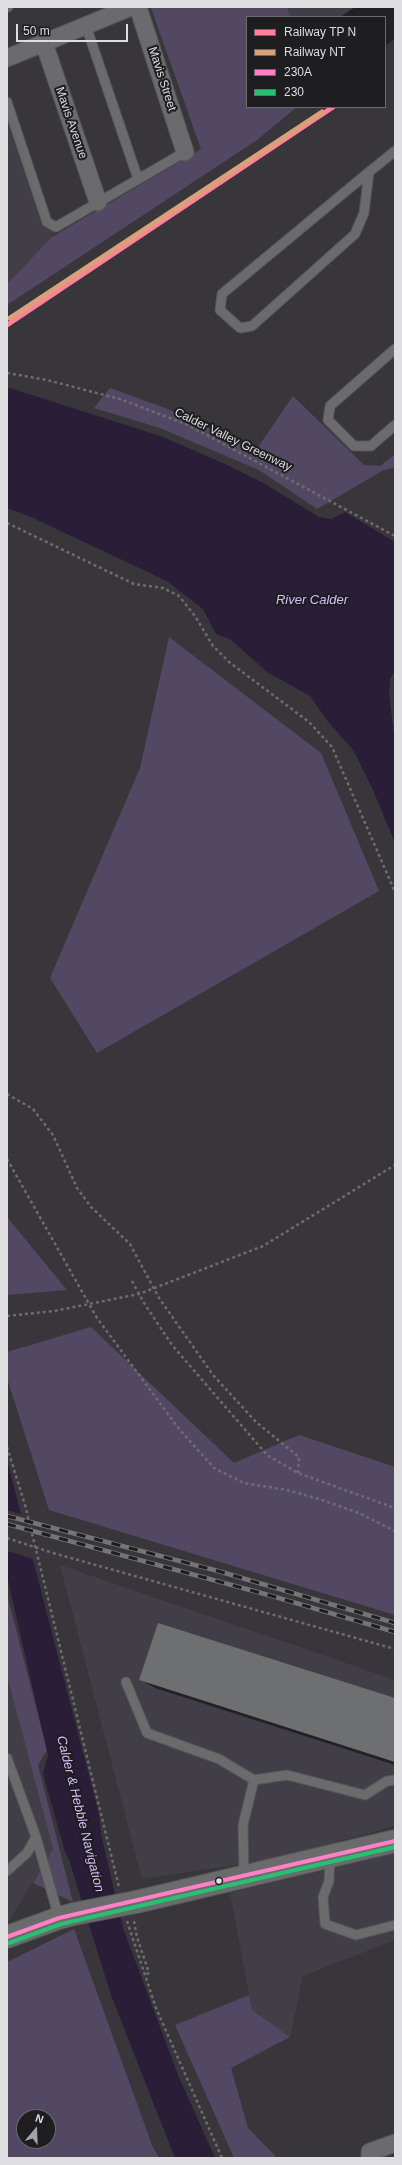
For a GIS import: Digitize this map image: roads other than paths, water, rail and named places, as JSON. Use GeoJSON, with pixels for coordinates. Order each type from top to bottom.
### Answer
{"type":"FeatureCollection","features":[{"type":"Feature","properties":{"kind":"street"},"geometry":{"type":"LineString","coordinates":[[7,58],[131,7]]}},
{"type":"Feature","properties":{"kind":"street","name":"Mavis Street"},"geometry":{"type":"LineString","coordinates":[[138,7],[185,152]]}},
{"type":"Feature","properties":{"kind":"street","name":"Mavis Avenue"},"geometry":{"type":"LineString","coordinates":[[44,43],[98,202]]}},
{"type":"Feature","properties":{"kind":"street"},"geometry":{"type":"LineString","coordinates":[[7,1938],[67,1916],[129,1907],[244,1877],[395,1841]]}},
{"type":"Feature","properties":{"kind":"street"},"geometry":{"type":"LineString","coordinates":[[370,2158],[370,2152],[395,2143]]}},
{"type":"Feature","properties":{"kind":"lane"},"geometry":{"type":"LineString","coordinates":[[86,26],[138,179]]}},
{"type":"Feature","properties":{"kind":"lane"},"geometry":{"type":"LineString","coordinates":[[7,102],[47,222],[56,227],[185,152]]}},
{"type":"Feature","properties":{"kind":"lane"},"geometry":{"type":"LineString","coordinates":[[369,172],[364,213],[355,234],[252,326],[240,328],[220,310],[222,294],[369,172],[395,151]]}},
{"type":"Feature","properties":{"kind":"lane"},"geometry":{"type":"LineString","coordinates":[[395,349],[330,406],[328,420],[354,446],[371,446],[395,425]]}},
{"type":"Feature","properties":{"kind":"lane"},"geometry":{"type":"LineString","coordinates":[[126,1682],[148,1733],[219,1759],[254,1780],[287,1775],[365,1795],[387,1781],[395,1780]]}},
{"type":"Feature","properties":{"kind":"lane"},"geometry":{"type":"LineString","coordinates":[[7,1758],[36,1838],[67,1916]]}},
{"type":"Feature","properties":{"kind":"lane"},"geometry":{"type":"LineString","coordinates":[[244,1877],[243,1825],[254,1780]]}},
{"type":"Feature","properties":{"kind":"lane"},"geometry":{"type":"LineString","coordinates":[[7,1871],[27,1853],[36,1838]]}},
{"type":"Feature","properties":{"kind":"lane"},"geometry":{"type":"LineString","coordinates":[[330,1857],[329,1881],[323,1897],[325,1924],[356,1935],[395,1925]]}},
{"type":"Feature","properties":{"kind":"water","name":"River Calder"},"geometry":{"type":"Polygon","coordinates":[[[7,387],[163,437],[225,464],[265,484],[319,517],[331,519],[345,512],[395,542],[395,671],[390,679],[389,693],[395,744],[395,843],[373,790],[354,751],[329,723],[310,696],[267,672],[230,639],[216,634],[203,609],[167,581],[31,517],[7,508],[7,387]]]}},
{"type":"Feature","properties":{"kind":"water","name":"Calder & Hebble Navigation"},"geometry":{"type":"Polygon","coordinates":[[[7,1460],[99,1814],[101,1834],[123,1928],[178,2075],[215,2158],[175,2158],[111,1995],[69,1860],[65,1852],[43,1774],[48,1755],[7,1576],[7,1460]]]}},
{"type":"Feature","properties":{"kind":"railway"},"geometry":{"type":"LineString","coordinates":[[7,1516],[218,1571],[395,1623]]}},
{"type":"Feature","properties":{"kind":"railway"},"geometry":{"type":"LineString","coordinates":[[7,1524],[272,1596],[395,1632]]}},
{"type":"Feature","properties":{"kind":"rail line","name":"NT"},"geometry":{"type":"LineString","coordinates":[[10,318],[322,112]]}}]}
